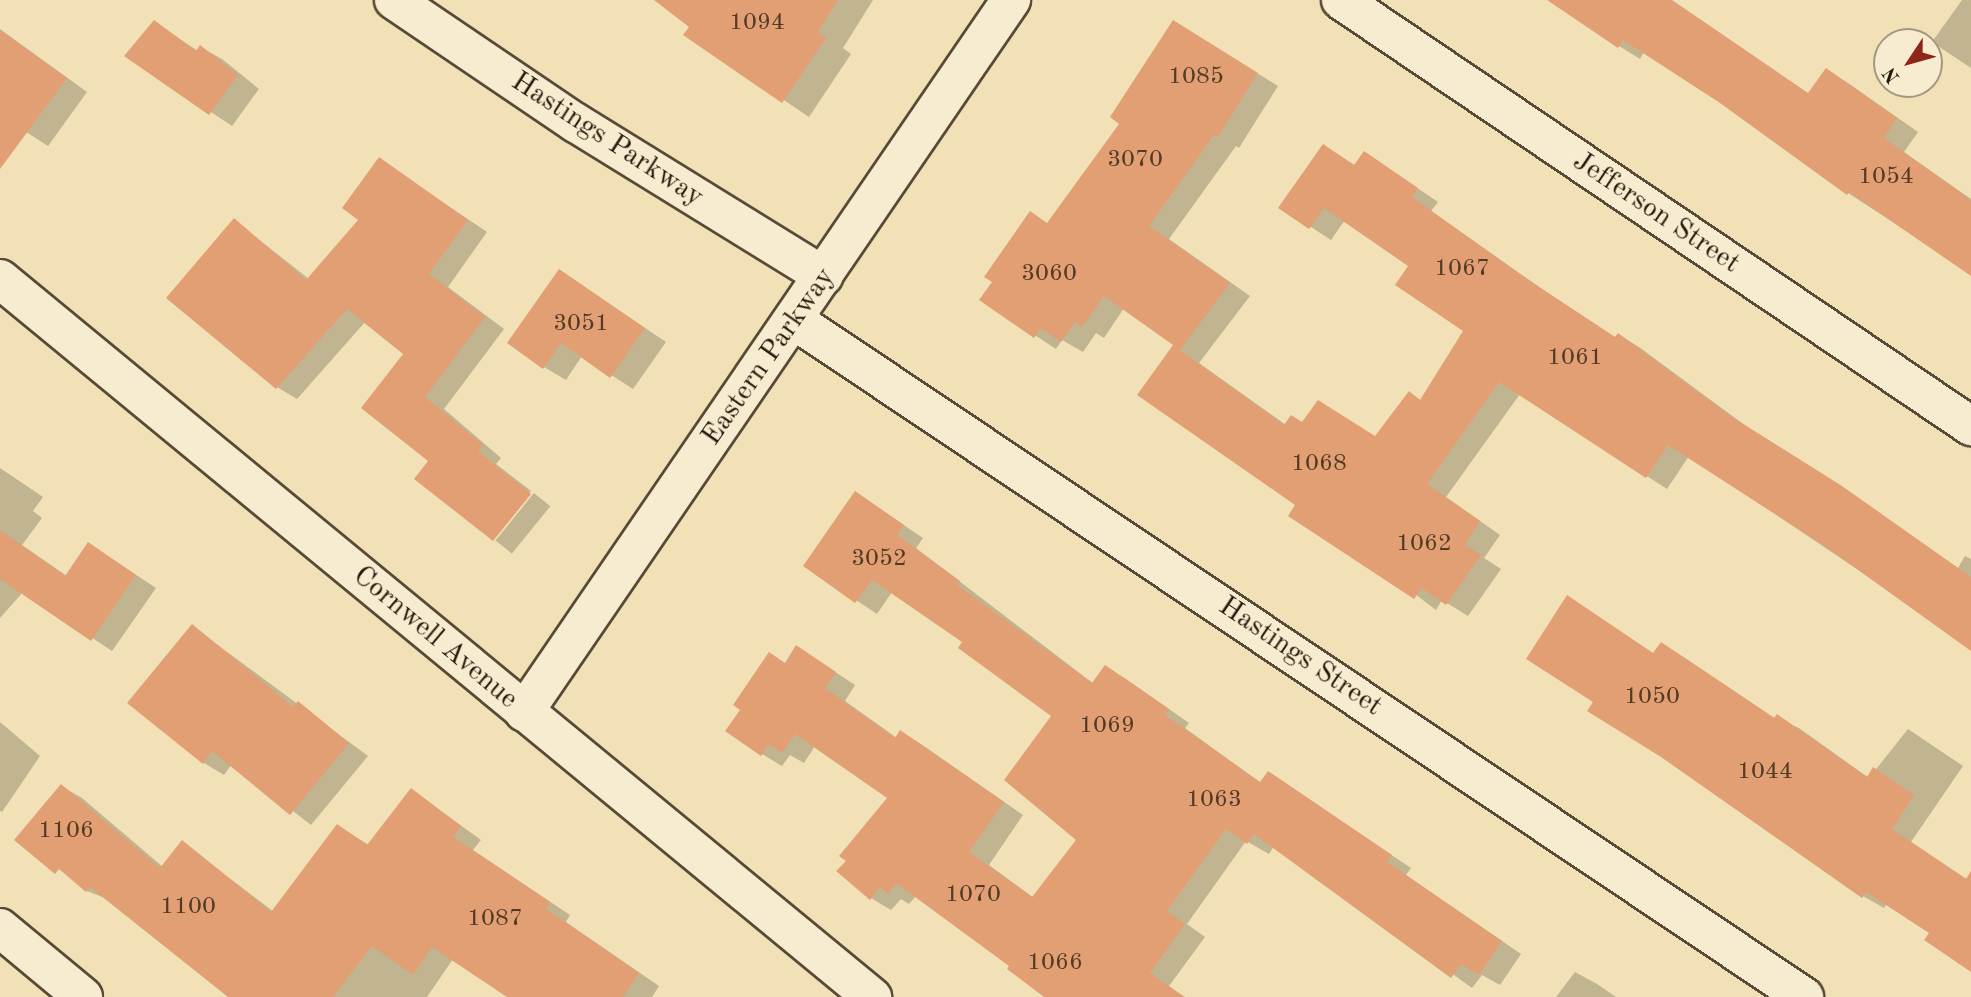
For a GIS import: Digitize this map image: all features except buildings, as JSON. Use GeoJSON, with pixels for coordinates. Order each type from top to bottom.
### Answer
{"type":"FeatureCollection","features":[{"type":"Feature","properties":{"kind":"street","name":"Hastings Parkway"},"geometry":{"type":"LineString","coordinates":[[394,0],[576,123],[824,276]]}},
{"type":"Feature","properties":{"kind":"street","name":"Eastern Parkway"},"geometry":{"type":"LineString","coordinates":[[524,712],[1011,0]]}},
{"type":"Feature","properties":{"kind":"street","name":"Jefferson Street"},"geometry":{"type":"LineString","coordinates":[[1341,0],[1971,426]]}},
{"type":"Feature","properties":{"kind":"street","name":"Cornwell Avenue"},"geometry":{"type":"LineString","coordinates":[[0,279],[872,997]]}},
{"type":"Feature","properties":{"kind":"street","name":"Hastings Street"},"geometry":{"type":"LineString","coordinates":[[794,320],[1804,997]]}},
{"type":"Feature","properties":{"kind":"street"},"geometry":{"type":"LineString","coordinates":[[0,928],[83,997]]}}]}
